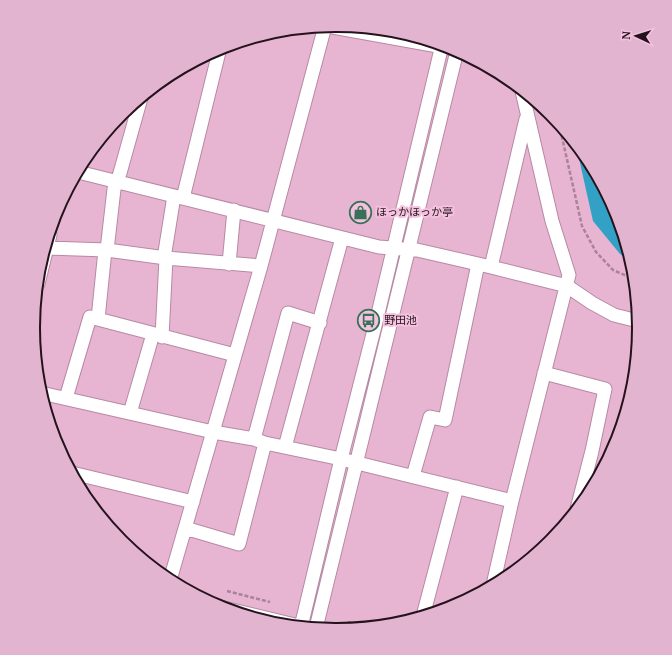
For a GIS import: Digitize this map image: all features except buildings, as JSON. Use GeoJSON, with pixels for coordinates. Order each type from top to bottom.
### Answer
{"type":"FeatureCollection","features":[{"type":"Feature","properties":{"kind":"street"},"geometry":{"type":"LineString","coordinates":[[172,573],[261,266],[324,33]]}},
{"type":"Feature","properties":{"kind":"street"},"geometry":{"type":"LineString","coordinates":[[301,620],[370,348],[393,248],[445,53]]}},
{"type":"Feature","properties":{"kind":"street"},"geometry":{"type":"LineString","coordinates":[[130,413],[157,335],[165,258],[178,197],[218,56]]}},
{"type":"Feature","properties":{"kind":"street"},"geometry":{"type":"LineString","coordinates":[[317,622],[456,57]]}},
{"type":"Feature","properties":{"kind":"street"},"geometry":{"type":"LineString","coordinates":[[495,576],[512,501],[569,275],[552,221],[524,99]]}},
{"type":"Feature","properties":{"kind":"street"},"geometry":{"type":"LineString","coordinates":[[98,319],[114,189],[138,108]]}},
{"type":"Feature","properties":{"kind":"street"},"geometry":{"type":"LineString","coordinates":[[413,476],[430,417],[445,420],[485,265],[527,115]]}},
{"type":"Feature","properties":{"kind":"street"},"geometry":{"type":"LineString","coordinates":[[84,173],[379,247],[408,249],[485,265],[567,286],[592,303],[614,315],[632,319]]}},
{"type":"Feature","properties":{"kind":"street"},"geometry":{"type":"LineString","coordinates":[[229,264],[234,210]]}},
{"type":"Feature","properties":{"kind":"street"},"geometry":{"type":"LineString","coordinates":[[285,447],[342,238]]}},
{"type":"Feature","properties":{"kind":"street"},"geometry":{"type":"LineString","coordinates":[[52,248],[106,250],[165,258],[261,266]]}},
{"type":"Feature","properties":{"kind":"street"},"geometry":{"type":"LineString","coordinates":[[185,528],[239,544],[288,313],[320,323]]}},
{"type":"Feature","properties":{"kind":"street"},"geometry":{"type":"LineString","coordinates":[[66,398],[90,318],[235,355]]}},
{"type":"Feature","properties":{"kind":"street"},"geometry":{"type":"LineString","coordinates":[[544,373],[605,389],[581,493]]}},
{"type":"Feature","properties":{"kind":"street"},"geometry":{"type":"LineString","coordinates":[[48,394],[341,459],[512,501]]}},
{"type":"Feature","properties":{"kind":"street"},"geometry":{"type":"LineString","coordinates":[[80,475],[192,502]]}},
{"type":"Feature","properties":{"kind":"street"},"geometry":{"type":"LineString","coordinates":[[426,609],[457,487]]}},
{"type":"Feature","properties":{"kind":"path"},"geometry":{"type":"LineString","coordinates":[[562,138],[582,226],[596,252],[613,270],[627,276]]}},
{"type":"Feature","properties":{"kind":"path"},"geometry":{"type":"LineString","coordinates":[[227,591],[270,602]]}},
{"type":"Feature","properties":{"kind":"water"},"geometry":{"type":"Polygon","coordinates":[[[579,160],[592,180],[609,214],[622,256],[593,221],[579,160]]]}},
{"type":"Feature","properties":{"kind":"place","name":"ほっかほっか亭"},"geometry":{"type":"Point","coordinates":[360,212]}},
{"type":"Feature","properties":{"kind":"place","name":"野田池"},"geometry":{"type":"Point","coordinates":[368,320]}}]}
